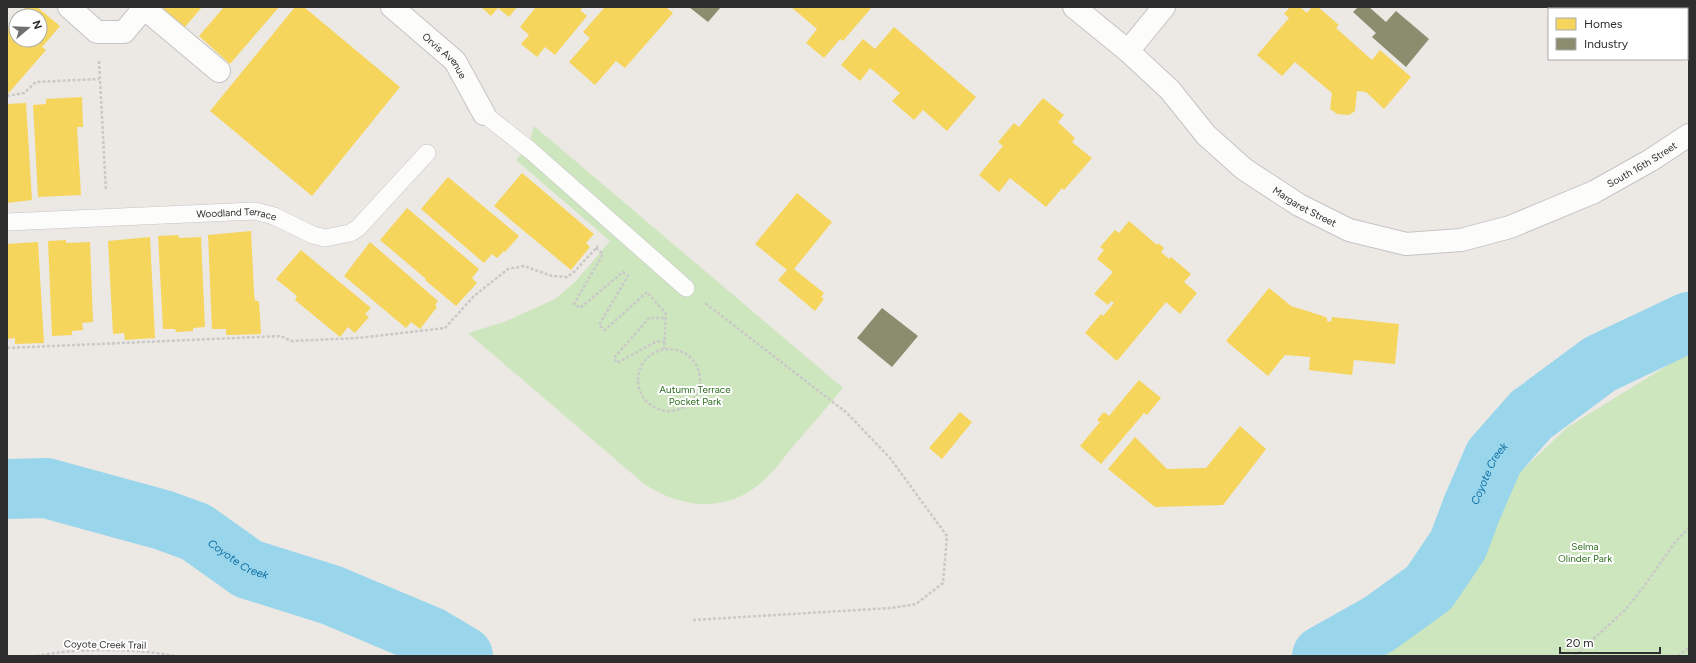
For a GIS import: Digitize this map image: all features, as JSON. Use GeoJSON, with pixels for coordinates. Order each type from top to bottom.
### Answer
{"type":"FeatureCollection","features":[{"type":"Feature","properties":{"kind":"street"},"geometry":{"type":"LineString","coordinates":[[69,7],[97,32],[124,32],[144,8],[219,71]]}},
{"type":"Feature","properties":{"kind":"street","name":"Orvis Avenue"},"geometry":{"type":"LineString","coordinates":[[392,7],[456,61],[484,114]]}},
{"type":"Feature","properties":{"kind":"street","name":"Margaret Street"},"geometry":{"type":"LineString","coordinates":[[1074,7],[1128,51],[1170,90],[1206,135],[1244,169],[1299,205],[1349,230],[1406,244],[1461,240],[1510,227],[1594,192]]}},
{"type":"Feature","properties":{"kind":"street"},"geometry":{"type":"LineString","coordinates":[[1128,51],[1164,7]]}},
{"type":"Feature","properties":{"kind":"street","name":"South 16th Street"},"geometry":{"type":"LineString","coordinates":[[1594,192],[1651,160],[1689,135]]}},
{"type":"Feature","properties":{"kind":"lane"},"geometry":{"type":"LineString","coordinates":[[484,114],[531,151],[686,288]]}},
{"type":"Feature","properties":{"kind":"lane","name":"Woodland Terrace"},"geometry":{"type":"LineString","coordinates":[[7,222],[255,211],[274,216],[313,235],[325,238],[337,236],[358,228],[427,154]]}},
{"type":"Feature","properties":{"kind":"path"},"geometry":{"type":"LineString","coordinates":[[97,32],[108,218]]}},
{"type":"Feature","properties":{"kind":"path"},"geometry":{"type":"LineString","coordinates":[[7,96],[24,94],[36,82],[99,79]]}},
{"type":"Feature","properties":{"kind":"path"},"geometry":{"type":"LineString","coordinates":[[7,348],[281,336],[291,341],[358,338],[445,328],[474,296],[508,269],[524,266],[552,276],[567,277],[574,272],[616,226]]}},
{"type":"Feature","properties":{"kind":"path"},"geometry":{"type":"LineString","coordinates":[[596,248],[603,254],[574,304],[580,308],[623,272],[628,276],[599,325],[605,330],[647,292],[666,314],[664,349]]}},
{"type":"Feature","properties":{"kind":"path"},"geometry":{"type":"LineString","coordinates":[[686,288],[847,413],[890,458],[947,536],[943,583],[916,604],[891,608],[693,620]]}},
{"type":"Feature","properties":{"kind":"path"},"geometry":{"type":"LineString","coordinates":[[665,318],[649,318],[614,358],[618,363],[657,341],[665,342]]}},
{"type":"Feature","properties":{"kind":"path"},"geometry":{"type":"LineString","coordinates":[[664,349],[676,350],[688,356],[696,365],[700,376],[694,400],[684,407],[673,411],[660,410],[650,405],[642,396],[638,384],[638,372],[644,361],[653,353],[664,349]]}},
{"type":"Feature","properties":{"kind":"path"},"geometry":{"type":"LineString","coordinates":[[1575,656],[1625,610],[1676,541],[1689,528]]}},
{"type":"Feature","properties":{"kind":"path"},"geometry":{"type":"LineString","coordinates":[[1678,656],[1689,648]]}},
{"type":"Feature","properties":{"kind":"path","name":"Coyote Creek Trail"},"geometry":{"type":"LineString","coordinates":[[36,656],[62,651],[156,652],[174,656]]}},
{"type":"Feature","properties":{"kind":"green space","name":"Autumn Terrace Pocket Park"},"geometry":{"type":"Polygon","coordinates":[[[534,126],[843,388],[770,474],[761,483],[747,493],[732,500],[702,504],[672,498],[643,483],[468,333],[504,322],[555,299],[575,282],[610,241],[516,160],[529,145],[534,126]]]}},
{"type":"Feature","properties":{"kind":"green space","name":"Selma Olinder Park"},"geometry":{"type":"Polygon","coordinates":[[[1689,352],[1689,656],[1323,656],[1568,427],[1689,352]]]}},
{"type":"Feature","properties":{"kind":"building: Homes"},"geometry":{"type":"Polygon","coordinates":[[[37,7],[38,8],[25,8],[37,7]]]}},
{"type":"Feature","properties":{"kind":"building: Homes"},"geometry":{"type":"Polygon","coordinates":[[[165,7],[202,7],[185,27],[163,10],[165,7]]]}},
{"type":"Feature","properties":{"kind":"building: Homes"},"geometry":{"type":"Polygon","coordinates":[[[224,7],[279,7],[230,64],[199,36],[224,7]]]}},
{"type":"Feature","properties":{"kind":"building: Homes"},"geometry":{"type":"Polygon","coordinates":[[[295,7],[304,7],[400,87],[312,196],[210,111],[295,7]]]}},
{"type":"Feature","properties":{"kind":"building: Homes"},"geometry":{"type":"Polygon","coordinates":[[[481,7],[517,7],[509,17],[498,8],[491,16],[481,7]]]}},
{"type":"Feature","properties":{"kind":"building: Homes"},"geometry":{"type":"Polygon","coordinates":[[[536,7],[583,7],[580,10],[587,16],[555,55],[545,47],[537,57],[521,44],[529,35],[520,27],[536,7]]]}},
{"type":"Feature","properties":{"kind":"building: Homes"},"geometry":{"type":"Polygon","coordinates":[[[605,7],[666,7],[673,13],[625,68],[616,61],[595,85],[569,62],[590,38],[583,32],[605,7]]]}},
{"type":"Feature","properties":{"kind":"building: Homes"},"geometry":{"type":"Polygon","coordinates":[[[791,7],[872,7],[843,41],[840,39],[824,58],[806,43],[817,29],[791,7]]]}},
{"type":"Feature","properties":{"kind":"building: Homes"},"geometry":{"type":"Polygon","coordinates":[[[1290,7],[1300,7],[1307,13],[1312,7],[1318,7],[1339,25],[1336,28],[1372,60],[1380,50],[1411,77],[1384,109],[1366,92],[1357,91],[1355,111],[1349,115],[1337,114],[1330,109],[1332,93],[1295,62],[1282,76],[1257,55],[1289,18],[1284,14],[1290,7]]]}},
{"type":"Feature","properties":{"kind":"building: Homes"},"geometry":{"type":"Polygon","coordinates":[[[1586,7],[1587,8],[1564,8],[1586,7]]]}},
{"type":"Feature","properties":{"kind":"building: Homes"},"geometry":{"type":"Polygon","coordinates":[[[1602,7],[1650,8],[1604,8],[1602,7]]]}},
{"type":"Feature","properties":{"kind":"building: Homes"},"geometry":{"type":"Polygon","coordinates":[[[48,16],[60,26],[48,40],[48,16]]]}},
{"type":"Feature","properties":{"kind":"building: Homes"},"geometry":{"type":"Polygon","coordinates":[[[894,27],[976,97],[947,131],[923,110],[914,120],[892,101],[900,93],[870,68],[860,81],[841,65],[863,39],[875,49],[894,27]]]}},
{"type":"Feature","properties":{"kind":"building: Homes"},"geometry":{"type":"Polygon","coordinates":[[[8,28],[8,48],[43,48],[46,50],[7,95],[8,28]]]}},
{"type":"Feature","properties":{"kind":"building: Homes"},"geometry":{"type":"Polygon","coordinates":[[[82,97],[83,127],[77,127],[81,195],[38,197],[33,105],[46,104],[46,99],[82,97]]]}},
{"type":"Feature","properties":{"kind":"building: Homes"},"geometry":{"type":"Polygon","coordinates":[[[1043,98],[1064,115],[1058,122],[1075,138],[1072,142],[1092,158],[1064,190],[1062,188],[1046,207],[1010,178],[999,192],[979,175],[1003,146],[998,142],[1014,123],[1019,127],[1043,98]]]}},
{"type":"Feature","properties":{"kind":"building: Homes"},"geometry":{"type":"Polygon","coordinates":[[[26,103],[32,200],[7,203],[7,104],[26,103]]]}},
{"type":"Feature","properties":{"kind":"building: Homes"},"geometry":{"type":"Polygon","coordinates":[[[522,173],[594,234],[586,243],[590,247],[571,270],[494,206],[522,173]]]}},
{"type":"Feature","properties":{"kind":"building: Homes"},"geometry":{"type":"Polygon","coordinates":[[[448,177],[519,236],[505,252],[504,251],[497,258],[492,254],[484,263],[421,209],[448,177]]]}},
{"type":"Feature","properties":{"kind":"building: Homes"},"geometry":{"type":"Polygon","coordinates":[[[797,193],[832,222],[794,269],[824,293],[821,297],[824,299],[815,311],[778,280],[787,270],[755,244],[797,193]]]}},
{"type":"Feature","properties":{"kind":"building: Homes"},"geometry":{"type":"Polygon","coordinates":[[[407,208],[479,269],[472,278],[477,283],[456,306],[380,240],[407,208]]]}},
{"type":"Feature","properties":{"kind":"building: Homes"},"geometry":{"type":"Polygon","coordinates":[[[1129,221],[1157,245],[1158,243],[1164,248],[1161,252],[1169,259],[1171,257],[1191,274],[1184,282],[1197,293],[1180,314],[1166,302],[1117,361],[1085,333],[1101,314],[1103,316],[1114,303],[1111,301],[1108,305],[1094,294],[1113,272],[1097,259],[1104,250],[1100,247],[1115,230],[1119,233],[1129,221]]]}},
{"type":"Feature","properties":{"kind":"building: Homes"},"geometry":{"type":"Polygon","coordinates":[[[251,231],[254,293],[255,301],[259,301],[261,334],[226,335],[226,329],[212,329],[208,235],[251,231]]]}},
{"type":"Feature","properties":{"kind":"building: Homes"},"geometry":{"type":"Polygon","coordinates":[[[178,235],[179,238],[201,237],[205,327],[193,328],[193,331],[176,332],[175,329],[163,329],[158,236],[178,235]]]}},
{"type":"Feature","properties":{"kind":"building: Homes"},"geometry":{"type":"Polygon","coordinates":[[[150,237],[155,338],[125,340],[124,333],[113,334],[108,241],[150,237]]]}},
{"type":"Feature","properties":{"kind":"building: Homes"},"geometry":{"type":"Polygon","coordinates":[[[66,240],[66,243],[90,242],[93,322],[82,323],[83,330],[72,331],[72,335],[52,336],[48,241],[66,240]]]}},
{"type":"Feature","properties":{"kind":"building: Homes"},"geometry":{"type":"Polygon","coordinates":[[[38,242],[44,343],[15,344],[15,338],[7,339],[7,244],[38,242]]]}},
{"type":"Feature","properties":{"kind":"building: Homes"},"geometry":{"type":"Polygon","coordinates":[[[370,242],[438,301],[435,305],[437,307],[420,329],[411,322],[406,328],[344,276],[370,242]]]}},
{"type":"Feature","properties":{"kind":"building: Homes"},"geometry":{"type":"Polygon","coordinates":[[[301,250],[371,308],[365,314],[369,317],[355,333],[348,327],[340,337],[295,300],[297,296],[276,279],[301,250]]]}},
{"type":"Feature","properties":{"kind":"building: Homes"},"geometry":{"type":"Polygon","coordinates":[[[1269,288],[1291,306],[1323,316],[1327,318],[1327,321],[1331,322],[1332,317],[1399,324],[1395,364],[1354,360],[1352,375],[1309,370],[1310,357],[1285,355],[1268,376],[1226,341],[1269,288]]]}},
{"type":"Feature","properties":{"kind":"building: Homes"},"geometry":{"type":"Polygon","coordinates":[[[1139,380],[1161,398],[1147,415],[1144,413],[1101,464],[1080,446],[1100,422],[1097,420],[1104,412],[1109,416],[1139,380]]]}},
{"type":"Feature","properties":{"kind":"building: Homes"},"geometry":{"type":"Polygon","coordinates":[[[960,412],[972,422],[942,459],[929,448],[960,412]]]}},
{"type":"Feature","properties":{"kind":"building: Homes"},"geometry":{"type":"Polygon","coordinates":[[[1240,426],[1266,449],[1223,505],[1155,507],[1108,469],[1135,437],[1167,469],[1206,468],[1240,426]]]}},
{"type":"Feature","properties":{"kind":"building: Industry"},"geometry":{"type":"Polygon","coordinates":[[[689,7],[721,7],[708,22],[689,7]]]}},
{"type":"Feature","properties":{"kind":"building: Industry"},"geometry":{"type":"Polygon","coordinates":[[[1358,7],[1369,7],[1386,22],[1396,11],[1429,39],[1406,67],[1372,37],[1376,33],[1353,12],[1358,7]]]}},
{"type":"Feature","properties":{"kind":"building: Industry"},"geometry":{"type":"Polygon","coordinates":[[[882,308],[918,336],[892,367],[857,338],[882,308]]]}},
{"type":"Feature","properties":{"kind":"waterway","name":"Coyote Creek"},"geometry":{"type":"LineString","coordinates":[[1322,656],[1379,624],[1429,588],[1458,545],[1494,457],[1531,415],[1600,364],[1689,322]]}},
{"type":"Feature","properties":{"kind":"waterway","name":"Coyote Creek"},"geometry":{"type":"LineString","coordinates":[[7,489],[46,488],[163,520],[196,532],[248,569],[331,595],[431,637],[463,656]]}}]}
